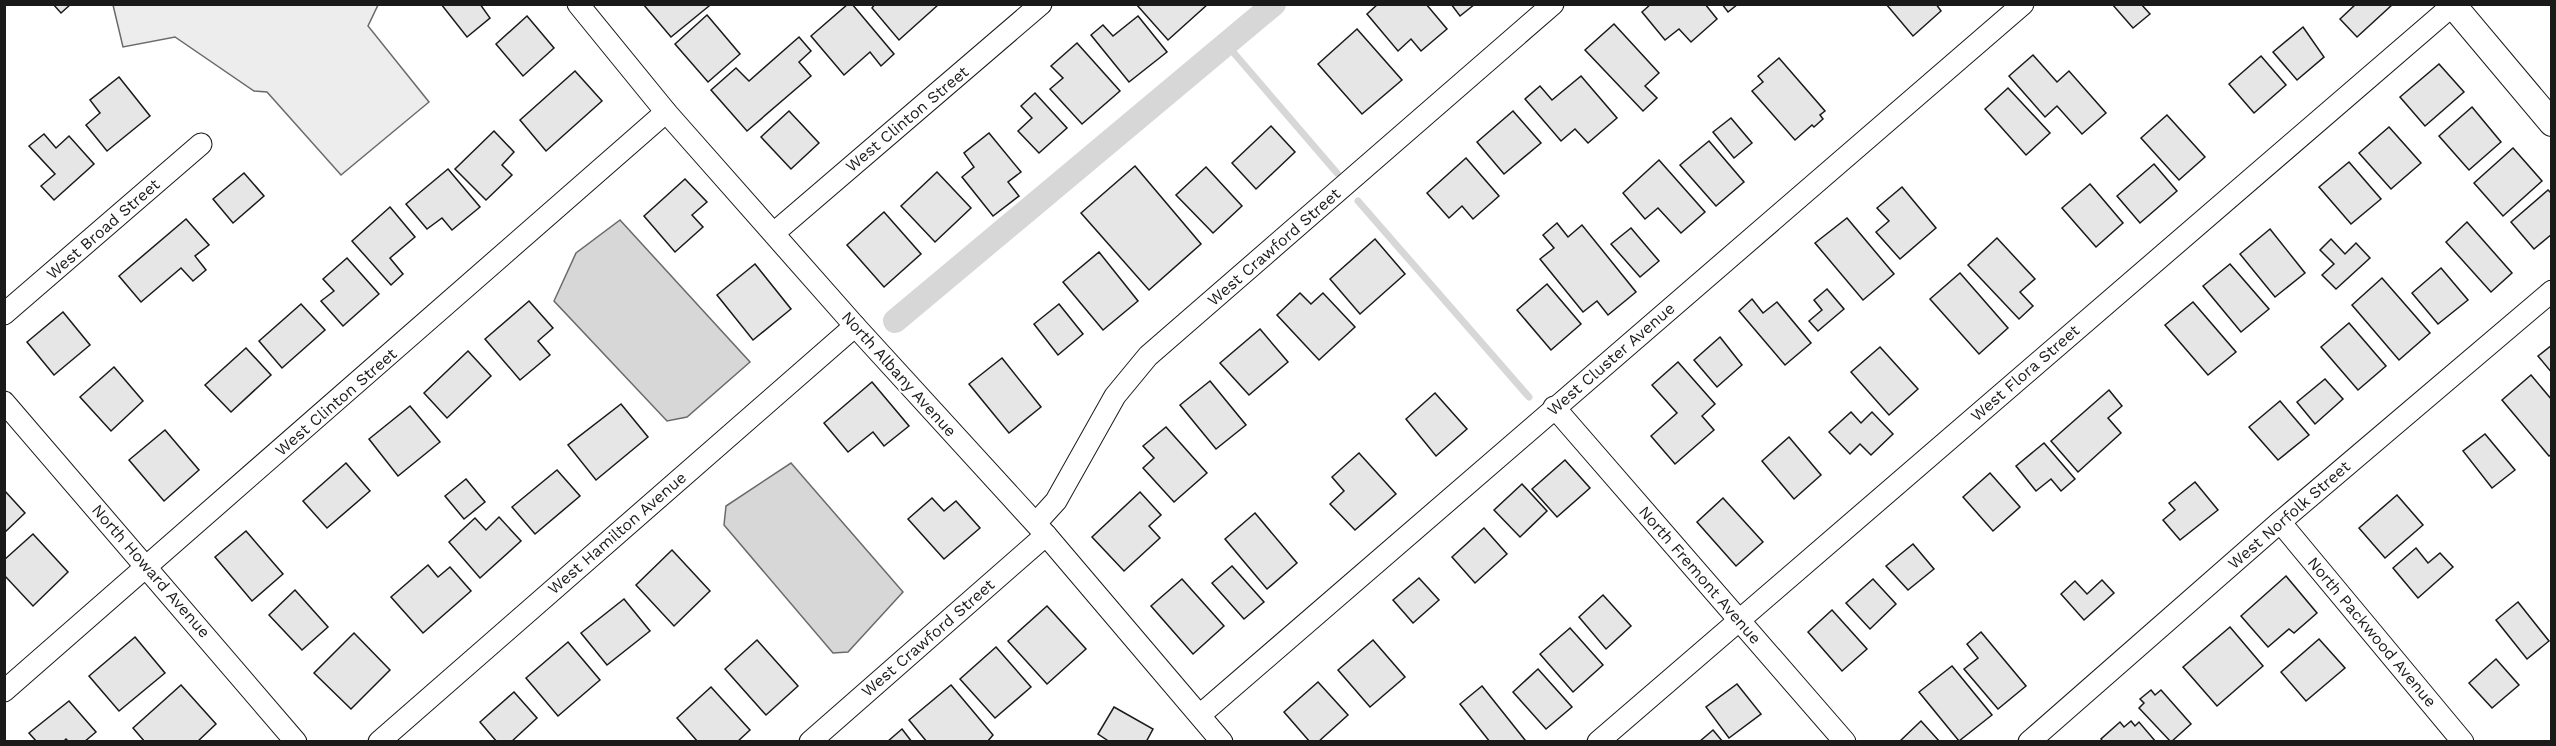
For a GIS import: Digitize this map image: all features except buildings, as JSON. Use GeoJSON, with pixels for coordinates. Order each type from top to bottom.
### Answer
{"type":"FeatureCollection","features":[{"type":"Feature","properties":{"kind":"street","name":"North Albany Avenue"},"geometry":{"type":"LineString","coordinates":[[578,4],[666,112],[855,326],[1041,529],[1222,741]]}},
{"type":"Feature","properties":{"kind":"street","name":"West Clinton Street"},"geometry":{"type":"LineString","coordinates":[[774,233],[1041,4]]}},
{"type":"Feature","properties":{"kind":"street","name":"West Crawford Street"},"geometry":{"type":"LineString","coordinates":[[810,741],[1041,529],[1115,396],[1148,356],[1553,4]]}},
{"type":"Feature","properties":{"kind":"street","name":"West Cluster Avenue"},"geometry":{"type":"LineString","coordinates":[[1200,715],[2023,4]]}},
{"type":"Feature","properties":{"kind":"street"},"geometry":{"type":"LineString","coordinates":[[2452,5],[2552,123]]}},
{"type":"Feature","properties":{"kind":"street","name":"West Flora Street"},"geometry":{"type":"LineString","coordinates":[[1598,741],[2452,5]]}},
{"type":"Feature","properties":{"kind":"street","name":"West Clinton Street"},"geometry":{"type":"LineString","coordinates":[[4,691],[666,112]]}},
{"type":"Feature","properties":{"kind":"street","name":"West Broad Street"},"geometry":{"type":"LineString","coordinates":[[4,314],[201,144]]}},
{"type":"Feature","properties":{"kind":"street","name":"West Norfolk Street"},"geometry":{"type":"LineString","coordinates":[[2030,741],[2280,522],[2552,291]]}},
{"type":"Feature","properties":{"kind":"street","name":"West Hamilton Avenue"},"geometry":{"type":"LineString","coordinates":[[379,741],[855,326]]}},
{"type":"Feature","properties":{"kind":"street","name":"North Howard Avenue"},"geometry":{"type":"LineString","coordinates":[[4,402],[296,741]]}},
{"type":"Feature","properties":{"kind":"street","name":"North Fremont Avenue"},"geometry":{"type":"LineString","coordinates":[[1554,407],[1845,741]]}},
{"type":"Feature","properties":{"kind":"street","name":"North Packwood Avenue"},"geometry":{"type":"LineString","coordinates":[[2280,522],[2463,741]]}},
{"type":"Feature","properties":{"kind":"shaded area"},"geometry":{"type":"Polygon","coordinates":[[[113,5],[378,5],[368,26],[429,102],[341,175],[267,92],[254,91],[175,37],[123,47],[113,5]]]}},
{"type":"Feature","properties":{"kind":"shaded area"},"geometry":{"type":"Polygon","coordinates":[[[620,220],[750,362],[687,417],[667,421],[554,301],[576,253],[620,220]]]}},
{"type":"Feature","properties":{"kind":"shaded area"},"geometry":{"type":"Polygon","coordinates":[[[791,463],[903,592],[848,652],[833,653],[724,525],[726,506],[791,463]]]}},
{"type":"Feature","properties":{"kind":"waterway"},"geometry":{"type":"LineString","coordinates":[[895,321],[1274,4]]}},
{"type":"Feature","properties":{"kind":"waterway"},"geometry":{"type":"LineString","coordinates":[[1227,45],[1337,173]]}},
{"type":"Feature","properties":{"kind":"waterway"},"geometry":{"type":"LineString","coordinates":[[1358,201],[1529,397]]}}]}
